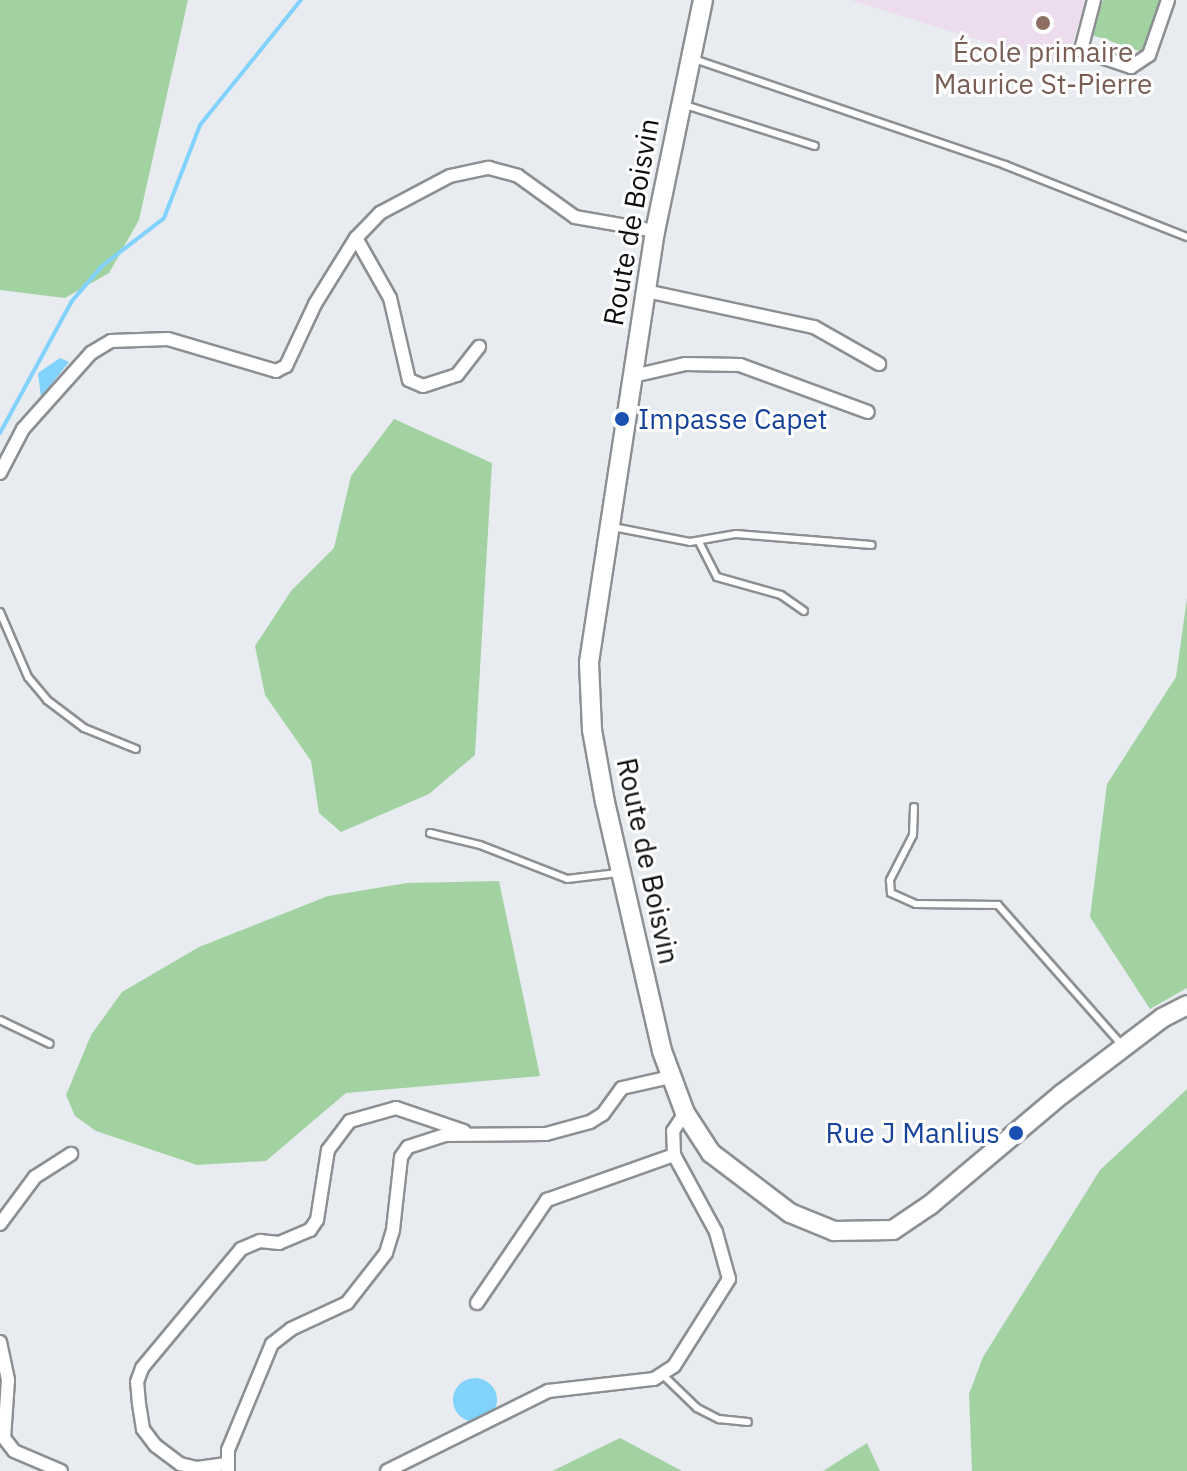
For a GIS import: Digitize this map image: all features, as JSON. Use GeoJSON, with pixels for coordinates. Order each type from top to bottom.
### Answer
{"type":"FeatureCollection","features":[{"type":"Feature","properties":{"kind":"main road","name":"Route de Boisvin"},"geometry":{"type":"LineString","coordinates":[[703,0],[655,231],[589,663],[592,730],[670,1077],[685,1113],[711,1153],[790,1213],[834,1231],[893,1230],[930,1205],[1123,1047],[1187,1005]]}},
{"type":"Feature","properties":{"kind":"street"},"geometry":{"type":"LineString","coordinates":[[1094,0],[1081,50],[1131,67],[1149,55],[1168,0]]}},
{"type":"Feature","properties":{"kind":"street"},"geometry":{"type":"LineString","coordinates":[[0,473],[23,429],[91,353],[111,341],[168,339],[276,371],[286,366],[315,304],[356,238],[380,213],[450,176],[489,168],[518,176],[575,217],[655,231]]}},
{"type":"Feature","properties":{"kind":"street"},"geometry":{"type":"LineString","coordinates":[[356,238],[390,298],[409,380],[423,386],[457,375],[479,347]]}},
{"type":"Feature","properties":{"kind":"street"},"geometry":{"type":"LineString","coordinates":[[646,291],[814,327],[879,364]]}},
{"type":"Feature","properties":{"kind":"street"},"geometry":{"type":"LineString","coordinates":[[633,376],[685,364],[740,365],[868,412]]}},
{"type":"Feature","properties":{"kind":"street"},"geometry":{"type":"LineString","coordinates":[[474,1135],[396,1108],[350,1121],[328,1150],[317,1220],[310,1230],[279,1243],[260,1241],[241,1249],[142,1368],[137,1382],[143,1429],[155,1445],[180,1464],[197,1468],[227,1467],[272,1344],[291,1329],[347,1303],[386,1253],[393,1230],[401,1157],[408,1147],[425,1138],[546,1134],[590,1122],[603,1114],[622,1088],[670,1077]]}},
{"type":"Feature","properties":{"kind":"street"},"geometry":{"type":"LineString","coordinates":[[387,1471],[548,1391],[664,1376],[729,1279],[716,1232],[674,1155],[673,1131],[685,1113]]}},
{"type":"Feature","properties":{"kind":"street"},"geometry":{"type":"LineString","coordinates":[[0,1224],[35,1177],[71,1154]]}},
{"type":"Feature","properties":{"kind":"street"},"geometry":{"type":"LineString","coordinates":[[477,1303],[547,1200],[674,1155]]}},
{"type":"Feature","properties":{"kind":"street"},"geometry":{"type":"LineString","coordinates":[[0,1342],[8,1380],[4,1438],[14,1451],[61,1471]]}},
{"type":"Feature","properties":{"kind":"lane"},"geometry":{"type":"LineString","coordinates":[[691,57],[1005,165],[1187,237]]}},
{"type":"Feature","properties":{"kind":"lane"},"geometry":{"type":"LineString","coordinates":[[681,104],[815,146]]}},
{"type":"Feature","properties":{"kind":"lane"},"geometry":{"type":"LineString","coordinates":[[610,526],[699,542],[736,534],[872,545]]}},
{"type":"Feature","properties":{"kind":"lane"},"geometry":{"type":"LineString","coordinates":[[699,542],[717,577],[781,595],[804,611]]}},
{"type":"Feature","properties":{"kind":"lane"},"geometry":{"type":"LineString","coordinates":[[0,612],[28,677],[47,700],[84,728],[136,749]]}},
{"type":"Feature","properties":{"kind":"lane"},"geometry":{"type":"LineString","coordinates":[[914,807],[913,835],[890,880],[891,893],[916,904],[998,905],[1123,1047]]}},
{"type":"Feature","properties":{"kind":"lane"},"geometry":{"type":"LineString","coordinates":[[430,833],[480,845],[567,879],[623,872]]}},
{"type":"Feature","properties":{"kind":"lane"},"geometry":{"type":"LineString","coordinates":[[0,1020],[50,1044]]}},
{"type":"Feature","properties":{"kind":"lane"},"geometry":{"type":"LineString","coordinates":[[664,1376],[697,1408],[719,1419],[748,1422]]}},
{"type":"Feature","properties":{"kind":"shaded area"},"geometry":{"type":"Polygon","coordinates":[[[850,0],[1086,0],[1065,67],[850,0]]]}},
{"type":"Feature","properties":{"kind":"green space"},"geometry":{"type":"Polygon","coordinates":[[[0,0],[188,0],[139,220],[109,273],[65,298],[0,290],[0,0]]]}},
{"type":"Feature","properties":{"kind":"green space"},"geometry":{"type":"Polygon","coordinates":[[[1103,0],[1162,0],[1145,53],[1092,35],[1103,0]]]}},
{"type":"Feature","properties":{"kind":"green space"},"geometry":{"type":"Polygon","coordinates":[[[394,419],[492,463],[475,755],[429,794],[341,832],[319,813],[311,761],[265,695],[255,646],[291,591],[334,548],[351,476],[394,419]]]}},
{"type":"Feature","properties":{"kind":"green space"},"geometry":{"type":"Polygon","coordinates":[[[1187,598],[1187,988],[1150,1009],[1090,917],[1107,784],[1176,677],[1187,598]]]}},
{"type":"Feature","properties":{"kind":"green space"},"geometry":{"type":"Polygon","coordinates":[[[499,881],[540,1076],[346,1093],[266,1161],[197,1165],[96,1131],[75,1116],[66,1095],[91,1035],[122,992],[199,947],[328,896],[407,883],[499,881]]]}},
{"type":"Feature","properties":{"kind":"green space"},"geometry":{"type":"Polygon","coordinates":[[[1187,1089],[1187,1471],[972,1471],[969,1394],[983,1357],[1100,1170],[1187,1089]]]}},
{"type":"Feature","properties":{"kind":"green space"},"geometry":{"type":"Polygon","coordinates":[[[620,1438],[682,1471],[552,1471],[620,1438]]]}},
{"type":"Feature","properties":{"kind":"green space"},"geometry":{"type":"Polygon","coordinates":[[[867,1443],[880,1471],[823,1471],[867,1443]]]}},
{"type":"Feature","properties":{"kind":"water"},"geometry":{"type":"Polygon","coordinates":[[[60,358],[69,362],[41,397],[38,373],[60,358]]]}},
{"type":"Feature","properties":{"kind":"water"},"geometry":{"type":"Polygon","coordinates":[[[475,1378],[490,1385],[497,1400],[490,1415],[475,1422],[460,1415],[453,1400],[460,1385],[475,1378]]]}},
{"type":"Feature","properties":{"kind":"waterway"},"geometry":{"type":"LineString","coordinates":[[0,433],[72,301],[102,266],[164,218],[200,125],[301,0]]}},
{"type":"Feature","properties":{"kind":"place","name":"École primaire Maurice St-Pierre"},"geometry":{"type":"Point","coordinates":[1043,23]}},
{"type":"Feature","properties":{"kind":"place","name":"Impasse Capet"},"geometry":{"type":"Point","coordinates":[622,419]}},
{"type":"Feature","properties":{"kind":"place","name":"Rue J Manlius"},"geometry":{"type":"Point","coordinates":[1016,1133]}}]}
